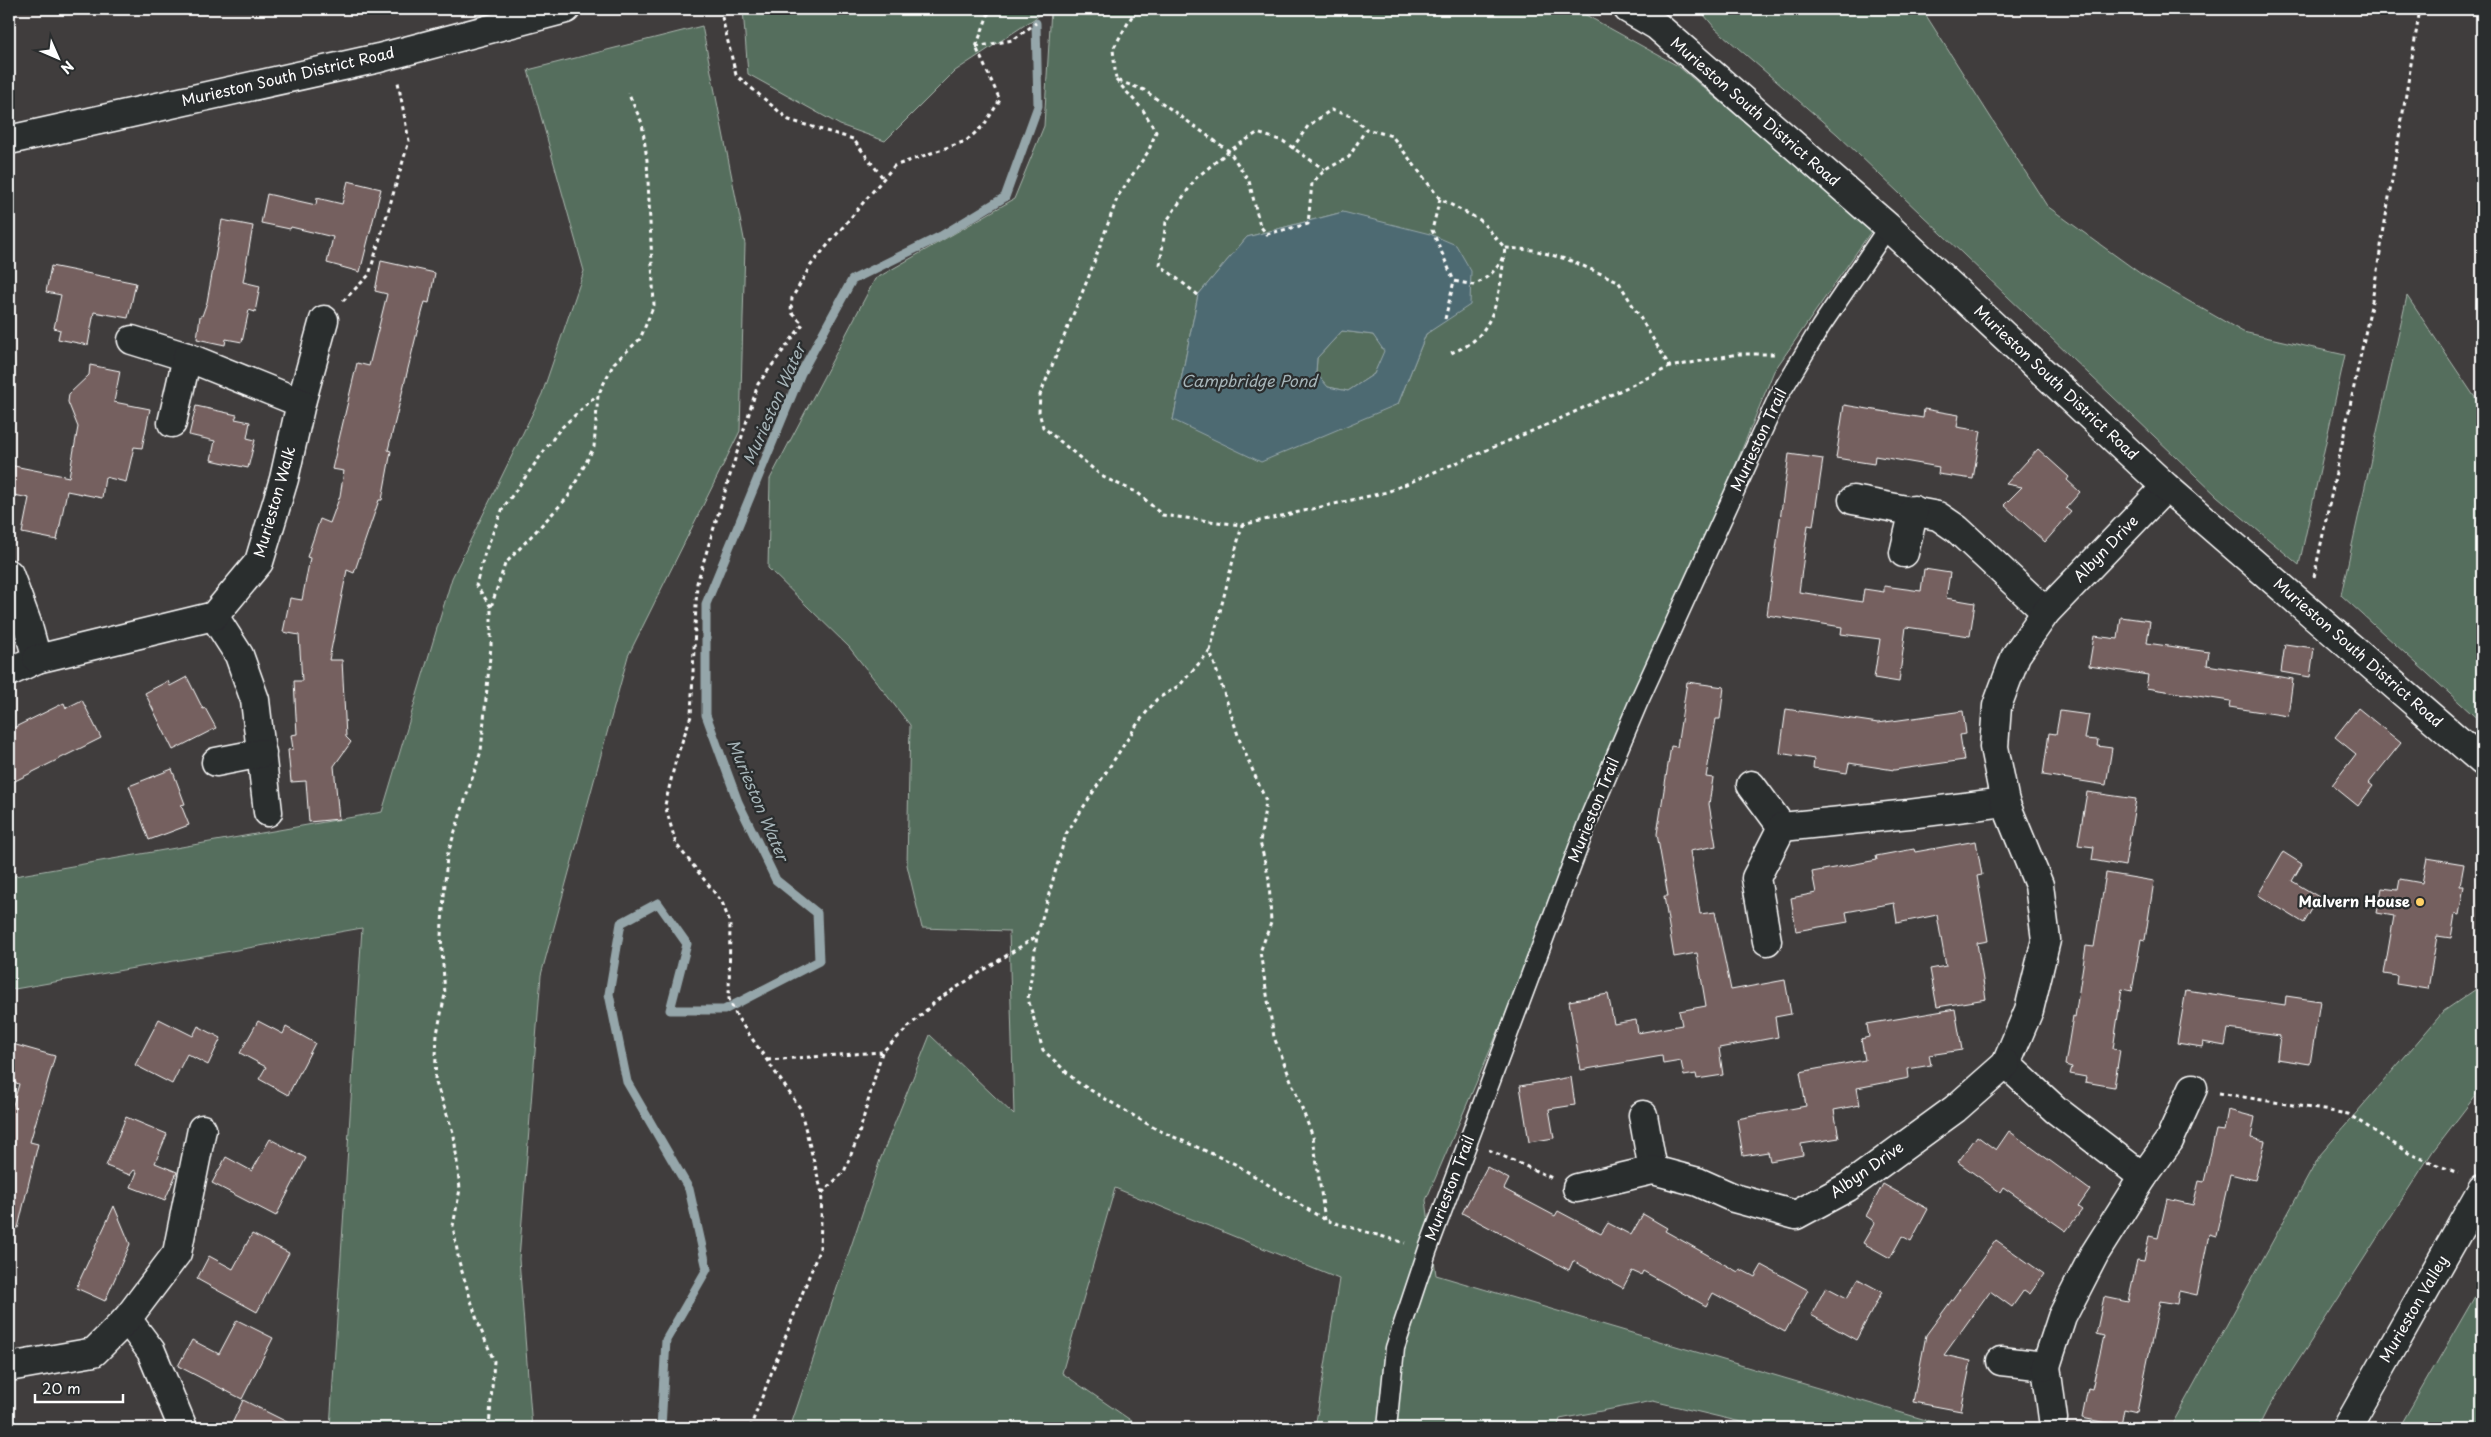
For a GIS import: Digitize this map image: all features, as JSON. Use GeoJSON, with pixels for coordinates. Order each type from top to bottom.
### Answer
{"type":"FeatureCollection","features":[{"type":"Feature","properties":{"kind":"street","name":"Murieston South District Road"},"geometry":{"type":"LineString","coordinates":[[9,140],[393,54],[566,9]]}},
{"type":"Feature","properties":{"kind":"street","name":"Murieston South District Road"},"geometry":{"type":"LineString","coordinates":[[1628,9],[1657,26],[1888,227],[2166,487],[2482,761]]}},
{"type":"Feature","properties":{"kind":"street","name":"Murieston Walk"},"geometry":{"type":"LineString","coordinates":[[214,616],[259,562],[284,480],[301,403],[324,320]]}},
{"type":"Feature","properties":{"kind":"street"},"geometry":{"type":"LineString","coordinates":[[132,340],[188,357],[301,403]]}},
{"type":"Feature","properties":{"kind":"street"},"geometry":{"type":"LineString","coordinates":[[172,423],[188,357]]}},
{"type":"Feature","properties":{"kind":"street","name":"Albyn Drive"},"geometry":{"type":"LineString","coordinates":[[1578,1188],[1653,1170],[1698,1182],[1734,1198],[1796,1214],[1848,1187],[1955,1109],[2006,1064],[2029,1010],[2046,940],[2038,885],[2004,802],[1994,747],[1996,706],[2016,655],[2046,612],[2166,487]]}},
{"type":"Feature","properties":{"kind":"street"},"geometry":{"type":"LineString","coordinates":[[1853,500],[1938,516],[1957,529],[2046,612]]}},
{"type":"Feature","properties":{"kind":"street"},"geometry":{"type":"LineString","coordinates":[[1904,552],[1914,510]]}},
{"type":"Feature","properties":{"kind":"street"},"geometry":{"type":"LineString","coordinates":[[9,574],[27,623],[37,660]]}},
{"type":"Feature","properties":{"kind":"street"},"geometry":{"type":"LineString","coordinates":[[9,672],[37,660],[214,616],[239,655],[255,700],[268,812]]}},
{"type":"Feature","properties":{"kind":"street"},"geometry":{"type":"LineString","coordinates":[[216,762],[262,753]]}},
{"type":"Feature","properties":{"kind":"street"},"geometry":{"type":"LineString","coordinates":[[1751,785],[1782,827]]}},
{"type":"Feature","properties":{"kind":"street"},"geometry":{"type":"LineString","coordinates":[[1782,827],[2004,802]]}},
{"type":"Feature","properties":{"kind":"street"},"geometry":{"type":"LineString","coordinates":[[1766,941],[1756,878],[1782,827]]}},
{"type":"Feature","properties":{"kind":"street"},"geometry":{"type":"LineString","coordinates":[[2006,1064],[2056,1110],[2143,1177]]}},
{"type":"Feature","properties":{"kind":"street"},"geometry":{"type":"LineString","coordinates":[[2053,1419],[2046,1366],[2062,1317],[2095,1253],[2143,1177],[2169,1141],[2193,1088]]}},
{"type":"Feature","properties":{"kind":"street"},"geometry":{"type":"LineString","coordinates":[[1643,1115],[1653,1170]]}},
{"type":"Feature","properties":{"kind":"street"},"geometry":{"type":"LineString","coordinates":[[9,1367],[94,1352],[127,1319],[177,1253],[202,1129]]}},
{"type":"Feature","properties":{"kind":"street","name":"Murieston Valley"},"geometry":{"type":"LineString","coordinates":[[2346,1428],[2473,1182]]}},
{"type":"Feature","properties":{"kind":"street"},"geometry":{"type":"LineString","coordinates":[[127,1319],[151,1351],[183,1428]]}},
{"type":"Feature","properties":{"kind":"street"},"geometry":{"type":"LineString","coordinates":[[2001,1361],[2046,1366]]}},
{"type":"Feature","properties":{"kind":"lane","name":"Murieston Trail"},"geometry":{"type":"LineString","coordinates":[[1387,1428],[1395,1348],[1428,1249],[1594,807],[1778,397],[1888,227]]}},
{"type":"Feature","properties":{"kind":"path"},"geometry":{"type":"LineString","coordinates":[[720,9],[736,75],[789,120],[853,139],[883,178]]}},
{"type":"Feature","properties":{"kind":"path"},"geometry":{"type":"LineString","coordinates":[[750,1428],[820,1248],[822,1193],[800,1108],[753,1040],[729,999],[730,923],[722,902],[676,844],[665,805],[676,759],[691,716],[697,583],[758,384],[803,324],[791,312],[792,298],[810,265],[894,166],[966,141],[984,125],[1000,100],[976,47],[990,9]]}},
{"type":"Feature","properties":{"kind":"path"},"geometry":{"type":"LineString","coordinates":[[1136,9],[1113,49],[1116,80],[1143,110],[1156,132],[1148,152],[1118,196],[1089,276],[1040,395],[1038,412],[1043,427],[1103,477],[1138,493],[1162,515],[1242,525],[1387,492],[1551,423],[1670,367],[1738,354],[1804,355]]}},
{"type":"Feature","properties":{"kind":"path"},"geometry":{"type":"LineString","coordinates":[[2307,609],[2372,301],[2420,9]]}},
{"type":"Feature","properties":{"kind":"path"},"geometry":{"type":"LineString","coordinates":[[976,47],[1013,40],[1036,23]]}},
{"type":"Feature","properties":{"kind":"path"},"geometry":{"type":"LineString","coordinates":[[324,320],[369,275],[409,141],[393,54]]}},
{"type":"Feature","properties":{"kind":"path"},"geometry":{"type":"LineString","coordinates":[[1116,80],[1144,90],[1229,151],[1249,181],[1260,226],[1267,234],[1308,224],[1312,183],[1324,170],[1349,157],[1366,129]]}},
{"type":"Feature","properties":{"kind":"path"},"geometry":{"type":"LineString","coordinates":[[492,607],[476,585],[485,552],[503,508],[560,429],[598,395],[614,363],[640,339],[654,305],[647,160],[642,123],[628,93]]}},
{"type":"Feature","properties":{"kind":"path"},"geometry":{"type":"LineString","coordinates":[[1291,149],[1308,126],[1331,110],[1351,116],[1366,129],[1392,136],[1440,199],[1480,220],[1505,248],[1534,250],[1569,260],[1618,281],[1670,367]]}},
{"type":"Feature","properties":{"kind":"path"},"geometry":{"type":"LineString","coordinates":[[1198,294],[1160,265],[1166,222],[1196,178],[1229,151],[1257,133],[1283,141],[1291,149],[1310,158],[1324,170]]}},
{"type":"Feature","properties":{"kind":"path"},"geometry":{"type":"LineString","coordinates":[[1440,199],[1432,230],[1454,281],[1445,319]]}},
{"type":"Feature","properties":{"kind":"path"},"geometry":{"type":"LineString","coordinates":[[1454,281],[1474,285],[1489,277],[1500,263],[1505,248]]}},
{"type":"Feature","properties":{"kind":"path"},"geometry":{"type":"LineString","coordinates":[[1451,353],[1472,342],[1492,316],[1501,282],[1505,248]]}},
{"type":"Feature","properties":{"kind":"path"},"geometry":{"type":"LineString","coordinates":[[489,1428],[494,1361],[478,1323],[459,1262],[453,1226],[460,1189],[454,1135],[435,1080],[437,1034],[445,994],[441,936],[447,856],[481,752],[491,646],[492,607],[505,564],[568,497],[594,447],[598,395]]}},
{"type":"Feature","properties":{"kind":"path"},"geometry":{"type":"LineString","coordinates":[[1242,525],[1210,651],[1180,685],[1157,700],[1138,723],[1066,834],[1038,936],[1028,999],[1044,1050],[1077,1082],[1156,1129],[1235,1164],[1325,1220],[1428,1249]]}},
{"type":"Feature","properties":{"kind":"path"},"geometry":{"type":"LineString","coordinates":[[1210,651],[1240,741],[1266,801],[1260,842],[1269,879],[1271,923],[1260,952],[1274,1037],[1313,1137],[1325,1220]]}},
{"type":"Feature","properties":{"kind":"path"},"geometry":{"type":"LineString","coordinates":[[822,1193],[844,1172],[858,1137],[882,1052],[937,1000],[1038,936]]}},
{"type":"Feature","properties":{"kind":"path"},"geometry":{"type":"LineString","coordinates":[[767,1060],[882,1052]]}},
{"type":"Feature","properties":{"kind":"path"},"geometry":{"type":"LineString","coordinates":[[2193,1088],[2348,1114],[2410,1154],[2473,1182]]}},
{"type":"Feature","properties":{"kind":"path"},"geometry":{"type":"LineString","coordinates":[[1468,1141],[1578,1188]]}},
{"type":"Feature","properties":{"kind":"green space"},"geometry":{"type":"Polygon","coordinates":[[[743,9],[1049,9],[955,71],[885,141],[840,125],[748,74],[743,9]]]}},
{"type":"Feature","properties":{"kind":"green space"},"geometry":{"type":"Polygon","coordinates":[[[1051,9],[1575,9],[1678,66],[1872,230],[1774,371],[1625,735],[1426,1200],[1436,1275],[1953,1428],[1766,1428],[1653,1401],[1560,1419],[1557,1428],[1315,1428],[1339,1279],[1115,1188],[1062,1373],[1142,1428],[790,1428],[880,1160],[930,1035],[1014,1115],[1009,931],[922,928],[907,865],[910,725],[849,647],[768,568],[770,479],[875,279],[1014,199],[1044,126],[1051,9]],[[1343,212],[1247,237],[1198,295],[1173,420],[1398,404],[1426,334],[1444,321],[1343,212]]]}},
{"type":"Feature","properties":{"kind":"green space"},"geometry":{"type":"Polygon","coordinates":[[[1699,9],[1922,9],[2047,206],[2141,274],[2243,332],[2345,355],[2299,565],[2217,496],[1837,134],[1715,28],[1699,9]]]}},
{"type":"Feature","properties":{"kind":"green space"},"geometry":{"type":"Polygon","coordinates":[[[702,26],[745,244],[740,431],[628,656],[541,975],[519,1259],[532,1428],[330,1428],[362,928],[9,990],[9,877],[382,812],[452,578],[542,394],[584,271],[528,70],[702,26]]]}},
{"type":"Feature","properties":{"kind":"green space"},"geometry":{"type":"Polygon","coordinates":[[[2407,296],[2482,408],[2482,723],[2341,595],[2407,296]]]}},
{"type":"Feature","properties":{"kind":"green space"},"geometry":{"type":"Polygon","coordinates":[[[1342,331],[1373,335],[1385,351],[1374,374],[1348,391],[1328,387],[1316,374],[1317,358],[1342,331]]]}},
{"type":"Feature","properties":{"kind":"green space"},"geometry":{"type":"Polygon","coordinates":[[[2482,985],[2482,1087],[2433,1151],[2268,1408],[2258,1428],[2170,1428],[2320,1155],[2444,1011],[2482,985]]]}},
{"type":"Feature","properties":{"kind":"green space"},"geometry":{"type":"Polygon","coordinates":[[[2482,1284],[2482,1428],[2399,1428],[2482,1284]]]}},
{"type":"Feature","properties":{"kind":"water","name":"Campbridge Pond"},"geometry":{"type":"Polygon","coordinates":[[[1343,212],[1430,234],[1456,245],[1471,271],[1470,305],[1426,334],[1398,404],[1261,462],[1173,420],[1198,295],[1247,237],[1343,212]],[[1342,331],[1317,358],[1316,373],[1328,387],[1348,391],[1374,374],[1384,351],[1373,335],[1342,331]]]}},
{"type":"Feature","properties":{"kind":"building"},"geometry":{"type":"Polygon","coordinates":[[[348,181],[381,189],[360,272],[327,263],[333,237],[291,227],[290,229],[261,223],[267,194],[316,205],[317,198],[342,204],[348,181]]]}},
{"type":"Feature","properties":{"kind":"building"},"geometry":{"type":"Polygon","coordinates":[[[222,220],[253,226],[243,282],[260,286],[255,312],[249,310],[242,342],[226,339],[225,345],[197,339],[200,316],[202,316],[207,302],[222,220]]]}},
{"type":"Feature","properties":{"kind":"building"},"geometry":{"type":"Polygon","coordinates":[[[381,261],[435,273],[429,303],[425,302],[418,328],[388,450],[391,451],[382,500],[379,500],[354,573],[347,570],[329,660],[342,660],[346,737],[351,742],[334,766],[339,819],[309,822],[306,781],[291,782],[288,750],[293,749],[291,735],[297,734],[294,681],[302,681],[299,635],[283,632],[290,598],[302,600],[310,558],[307,557],[320,519],[330,523],[340,496],[344,471],[332,469],[357,363],[369,366],[387,294],[375,291],[381,261]]]}},
{"type":"Feature","properties":{"kind":"building"},"geometry":{"type":"Polygon","coordinates":[[[51,266],[136,283],[128,318],[94,312],[88,345],[58,339],[60,330],[54,328],[61,295],[46,292],[51,266]]]}},
{"type":"Feature","properties":{"kind":"building"},"geometry":{"type":"Polygon","coordinates":[[[90,365],[120,371],[114,402],[150,409],[142,448],[134,447],[126,482],[105,477],[102,498],[67,491],[57,540],[22,533],[29,498],[9,494],[9,465],[69,477],[78,427],[68,402],[69,394],[89,375],[90,365]]]}},
{"type":"Feature","properties":{"kind":"building"},"geometry":{"type":"Polygon","coordinates":[[[1844,405],[1923,418],[1924,409],[1959,415],[1957,427],[1981,431],[1973,479],[1938,474],[1939,467],[1875,456],[1874,464],[1836,458],[1844,405]]]}},
{"type":"Feature","properties":{"kind":"building"},"geometry":{"type":"Polygon","coordinates":[[[196,406],[237,415],[235,419],[250,422],[247,438],[255,440],[248,468],[211,460],[215,441],[189,435],[196,406]]]}},
{"type":"Feature","properties":{"kind":"building"},"geometry":{"type":"Polygon","coordinates":[[[2038,449],[2069,477],[2067,480],[2080,492],[2066,508],[2071,512],[2045,542],[2004,505],[2022,487],[2006,484],[2038,449]]]}},
{"type":"Feature","properties":{"kind":"building"},"geometry":{"type":"Polygon","coordinates":[[[1789,454],[1823,459],[1813,526],[1808,525],[1799,592],[1862,602],[1864,589],[1884,592],[1884,586],[1921,591],[1924,569],[1950,573],[1946,598],[1975,603],[1970,636],[1906,627],[1899,682],[1874,678],[1880,639],[1841,634],[1842,627],[1767,615],[1789,454]]]}},
{"type":"Feature","properties":{"kind":"building"},"geometry":{"type":"Polygon","coordinates":[[[2121,617],[2150,621],[2147,643],[2209,652],[2207,665],[2293,679],[2288,716],[2229,707],[2230,701],[2146,688],[2148,675],[2089,666],[2094,636],[2118,639],[2121,617]]]}},
{"type":"Feature","properties":{"kind":"building"},"geometry":{"type":"Polygon","coordinates":[[[2285,644],[2314,648],[2310,677],[2281,672],[2285,644]]]}},
{"type":"Feature","properties":{"kind":"building"},"geometry":{"type":"Polygon","coordinates":[[[187,677],[203,709],[205,708],[216,728],[173,750],[145,693],[168,681],[170,686],[187,677]]]}},
{"type":"Feature","properties":{"kind":"building"},"geometry":{"type":"Polygon","coordinates":[[[1687,682],[1724,687],[1720,719],[1716,719],[1706,777],[1713,778],[1709,804],[1716,846],[1690,851],[1700,914],[1715,912],[1731,990],[1785,980],[1791,1014],[1775,1017],[1778,1037],[1719,1048],[1723,1075],[1697,1079],[1696,1074],[1684,1076],[1681,1061],[1663,1064],[1662,1056],[1581,1070],[1569,1001],[1608,994],[1614,1024],[1636,1020],[1638,1033],[1682,1025],[1679,1011],[1706,1006],[1697,953],[1674,957],[1664,896],[1668,896],[1657,834],[1671,746],[1677,747],[1687,682]]]}},
{"type":"Feature","properties":{"kind":"building"},"geometry":{"type":"Polygon","coordinates":[[[82,700],[101,738],[9,784],[9,730],[64,703],[66,708],[82,700]]]}},
{"type":"Feature","properties":{"kind":"building"},"geometry":{"type":"Polygon","coordinates":[[[2358,708],[2401,743],[2369,783],[2373,786],[2358,806],[2332,785],[2356,754],[2335,737],[2358,708]]]}},
{"type":"Feature","properties":{"kind":"building"},"geometry":{"type":"Polygon","coordinates":[[[1786,709],[1878,723],[1963,711],[1966,734],[1960,735],[1964,760],[1894,770],[1849,763],[1847,773],[1813,768],[1814,759],[1780,753],[1786,709]]]}},
{"type":"Feature","properties":{"kind":"building"},"geometry":{"type":"Polygon","coordinates":[[[2060,711],[2089,715],[2085,739],[2098,740],[2097,746],[2112,748],[2106,785],[2043,775],[2049,733],[2056,734],[2060,711]]]}},
{"type":"Feature","properties":{"kind":"building"},"geometry":{"type":"Polygon","coordinates":[[[172,769],[185,804],[181,805],[189,825],[149,840],[129,786],[172,769]]]}},
{"type":"Feature","properties":{"kind":"building"},"geometry":{"type":"Polygon","coordinates":[[[2087,792],[2136,799],[2125,866],[2092,860],[2094,847],[2078,845],[2087,792]]]}},
{"type":"Feature","properties":{"kind":"building"},"geometry":{"type":"Polygon","coordinates":[[[1976,841],[1982,875],[1977,876],[1988,941],[1977,943],[1986,999],[1937,1007],[1930,969],[1946,966],[1937,915],[1897,923],[1894,903],[1846,912],[1848,922],[1796,931],[1791,898],[1816,893],[1812,872],[1877,860],[1876,856],[1914,849],[1915,852],[1976,841]]]}},
{"type":"Feature","properties":{"kind":"building"},"geometry":{"type":"Polygon","coordinates":[[[2283,852],[2302,864],[2292,881],[2319,897],[2304,923],[2258,895],[2283,852]]]}},
{"type":"Feature","properties":{"kind":"building","name":"Malvern House"},"geometry":{"type":"Polygon","coordinates":[[[2427,858],[2464,864],[2460,886],[2464,886],[2459,915],[2455,914],[2451,938],[2437,936],[2428,989],[2396,984],[2397,976],[2384,974],[2394,916],[2377,913],[2382,888],[2398,890],[2400,879],[2422,883],[2427,858]]]}},
{"type":"Feature","properties":{"kind":"building"},"geometry":{"type":"Polygon","coordinates":[[[2106,873],[2154,881],[2145,940],[2141,939],[2132,991],[2122,989],[2113,1049],[2120,1050],[2114,1087],[2085,1082],[2086,1077],[2070,1074],[2072,1067],[2065,1065],[2073,1016],[2075,1017],[2086,946],[2094,947],[2106,873]]]}},
{"type":"Feature","properties":{"kind":"building"},"geometry":{"type":"Polygon","coordinates":[[[2186,990],[2285,1005],[2286,996],[2320,1001],[2310,1064],[2277,1059],[2280,1036],[2228,1029],[2225,1046],[2203,1042],[2202,1047],[2177,1043],[2186,990]]]}},
{"type":"Feature","properties":{"kind":"building"},"geometry":{"type":"Polygon","coordinates":[[[1955,1009],[1962,1050],[1929,1055],[1931,1065],[1908,1069],[1909,1078],[1857,1088],[1860,1105],[1834,1110],[1839,1138],[1801,1144],[1803,1155],[1770,1161],[1768,1152],[1743,1156],[1737,1119],[1806,1106],[1800,1072],[1865,1060],[1861,1039],[1869,1037],[1867,1024],[1955,1009]]]}},
{"type":"Feature","properties":{"kind":"building"},"geometry":{"type":"Polygon","coordinates":[[[159,1019],[193,1036],[198,1026],[221,1038],[208,1065],[187,1054],[172,1084],[135,1065],[159,1019]]]}},
{"type":"Feature","properties":{"kind":"building"},"geometry":{"type":"Polygon","coordinates":[[[258,1021],[283,1034],[286,1027],[315,1043],[288,1095],[259,1079],[266,1067],[240,1053],[258,1021]]]}},
{"type":"Feature","properties":{"kind":"building"},"geometry":{"type":"Polygon","coordinates":[[[9,1043],[55,1056],[30,1142],[38,1144],[18,1228],[9,1227],[9,1119],[19,1084],[9,1081],[9,1043]]]}},
{"type":"Feature","properties":{"kind":"building"},"geometry":{"type":"Polygon","coordinates":[[[1571,1077],[1575,1105],[1549,1109],[1554,1138],[1529,1142],[1520,1086],[1571,1077]]]}},
{"type":"Feature","properties":{"kind":"building"},"geometry":{"type":"Polygon","coordinates":[[[2228,1110],[2255,1117],[2251,1138],[2265,1141],[2255,1180],[2230,1174],[2216,1236],[2209,1234],[2197,1295],[2179,1291],[2177,1304],[2160,1301],[2137,1412],[2124,1409],[2121,1426],[2082,1418],[2088,1388],[2092,1389],[2104,1336],[2096,1334],[2104,1297],[2128,1302],[2137,1260],[2144,1261],[2149,1236],[2158,1238],[2167,1199],[2193,1205],[2199,1181],[2204,1182],[2216,1130],[2224,1131],[2228,1110]]]}},
{"type":"Feature","properties":{"kind":"building"},"geometry":{"type":"Polygon","coordinates":[[[126,1117],[167,1134],[155,1163],[177,1172],[165,1200],[131,1187],[137,1172],[134,1170],[130,1175],[106,1166],[126,1117]]]}},
{"type":"Feature","properties":{"kind":"building"},"geometry":{"type":"Polygon","coordinates":[[[2009,1131],[2090,1190],[2078,1207],[2082,1210],[2066,1231],[2003,1187],[2000,1192],[1958,1162],[1977,1136],[1996,1150],[2009,1131]]]}},
{"type":"Feature","properties":{"kind":"building"},"geometry":{"type":"Polygon","coordinates":[[[270,1139],[306,1158],[276,1216],[212,1183],[226,1157],[252,1171],[270,1139]]]}},
{"type":"Feature","properties":{"kind":"building"},"geometry":{"type":"Polygon","coordinates":[[[1487,1167],[1509,1179],[1504,1189],[1555,1216],[1558,1211],[1601,1234],[1608,1223],[1631,1235],[1643,1214],[1667,1228],[1665,1231],[1738,1272],[1740,1269],[1755,1277],[1762,1265],[1808,1290],[1785,1332],[1713,1293],[1706,1306],[1643,1271],[1641,1275],[1632,1271],[1623,1288],[1573,1261],[1569,1270],[1462,1213],[1487,1167]]]}},
{"type":"Feature","properties":{"kind":"building"},"geometry":{"type":"Polygon","coordinates":[[[1883,1184],[1928,1209],[1911,1241],[1902,1236],[1890,1258],[1863,1243],[1875,1222],[1866,1216],[1883,1184]]]}},
{"type":"Feature","properties":{"kind":"building"},"geometry":{"type":"Polygon","coordinates":[[[114,1206],[130,1244],[105,1301],[76,1288],[114,1206]]]}},
{"type":"Feature","properties":{"kind":"building"},"geometry":{"type":"Polygon","coordinates":[[[252,1234],[289,1253],[257,1312],[197,1279],[209,1256],[233,1269],[252,1234]]]}},
{"type":"Feature","properties":{"kind":"building"},"geometry":{"type":"Polygon","coordinates":[[[1996,1240],[2044,1274],[2030,1294],[2024,1290],[2012,1307],[1990,1291],[1944,1355],[1971,1361],[1961,1411],[1913,1402],[1926,1335],[1996,1240]]]}},
{"type":"Feature","properties":{"kind":"building"},"geometry":{"type":"Polygon","coordinates":[[[1858,1279],[1882,1292],[1856,1340],[1811,1315],[1826,1287],[1847,1298],[1858,1279]]]}},
{"type":"Feature","properties":{"kind":"building"},"geometry":{"type":"Polygon","coordinates":[[[237,1320],[273,1338],[242,1399],[178,1366],[192,1340],[219,1354],[237,1320]]]}},
{"type":"Feature","properties":{"kind":"building"},"geometry":{"type":"Polygon","coordinates":[[[243,1400],[299,1428],[230,1428],[243,1400]]]}},
{"type":"Feature","properties":{"kind":"waterway","name":"Murieston Water"},"geometry":{"type":"LineString","coordinates":[[661,1428],[666,1340],[707,1269],[689,1189],[627,1082],[609,994],[621,923],[658,903],[687,944],[670,1010],[724,1010],[819,961],[817,913],[776,880],[738,802],[706,715],[706,604],[801,373],[852,280],[941,236],[1005,197],[1038,106],[1036,23]]}},
{"type":"Feature","properties":{"kind":"place","name":"Malvern House"},"geometry":{"type":"Point","coordinates":[2420,902]}}]}
